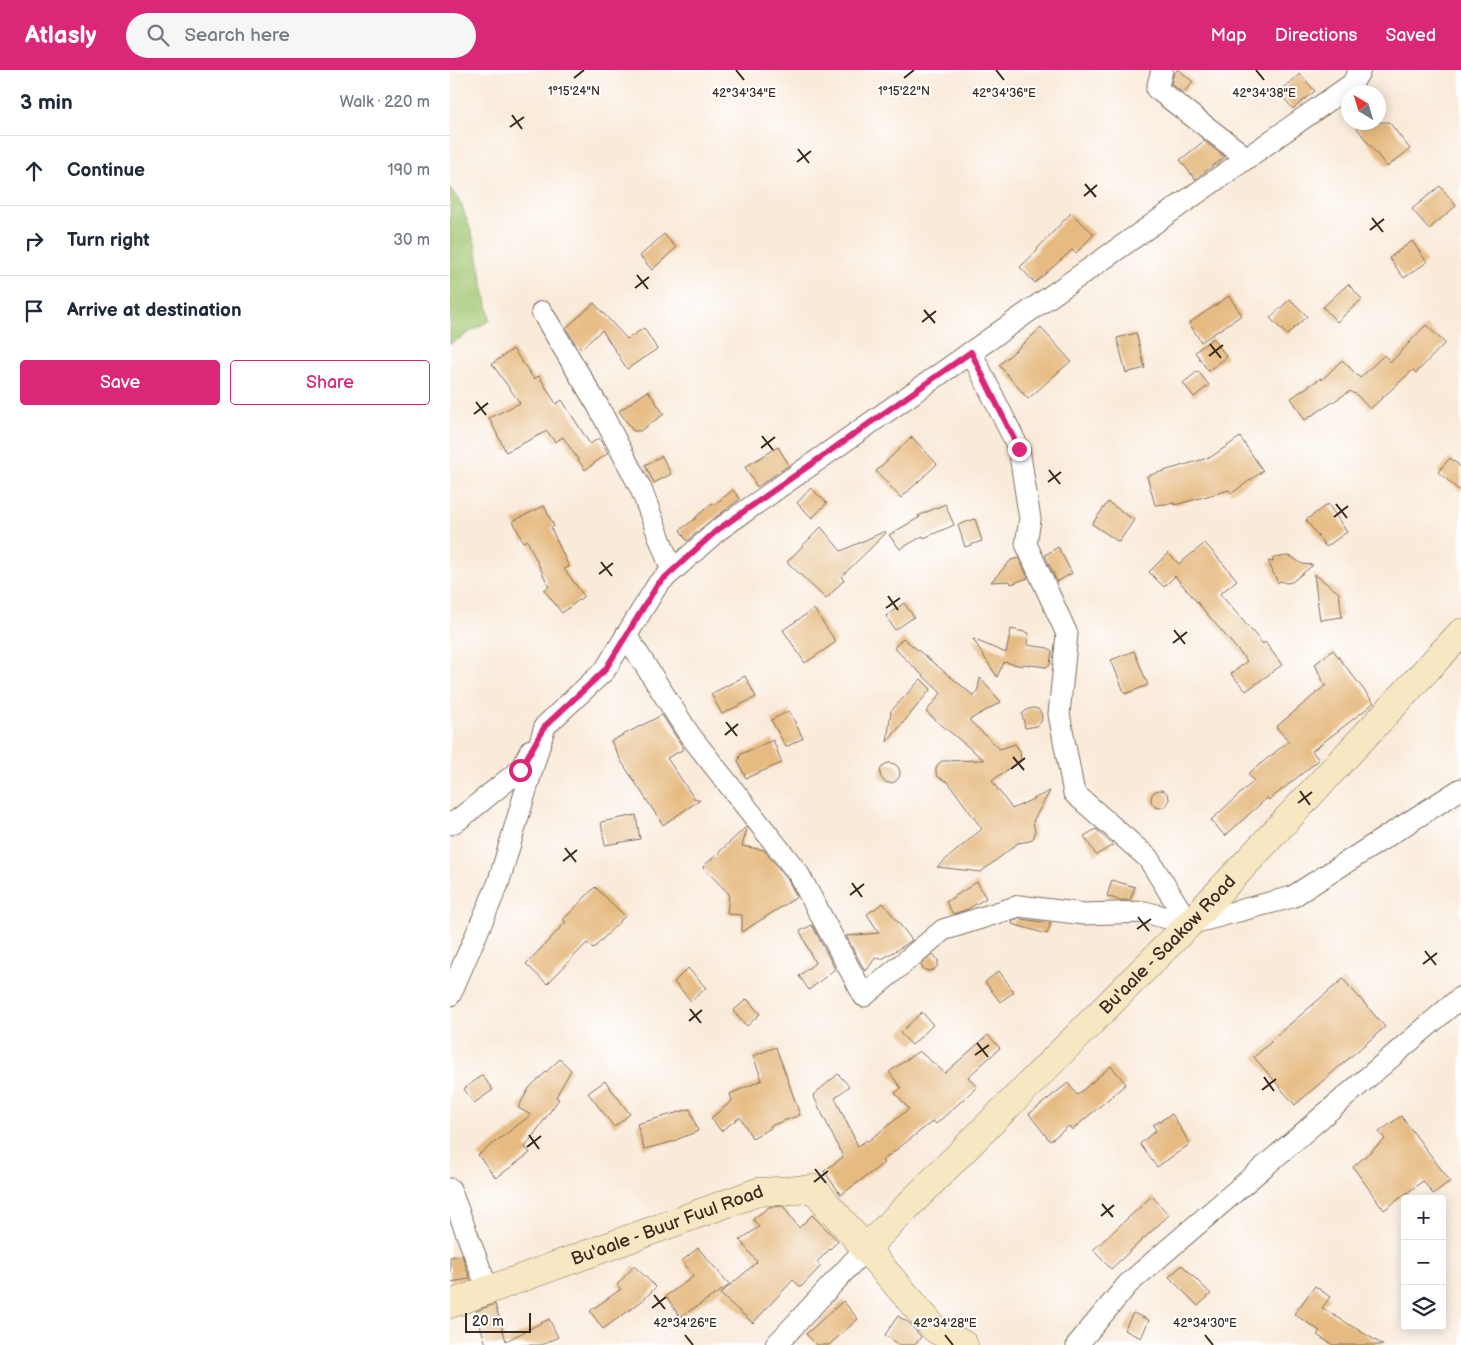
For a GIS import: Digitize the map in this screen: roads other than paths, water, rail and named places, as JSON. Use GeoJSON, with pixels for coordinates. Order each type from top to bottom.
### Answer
{"type":"FeatureCollection","features":[{"type":"Feature","properties":{"kind":"main road","name":"Bu'aale - Saakow Road"},"geometry":{"type":"LineString","coordinates":[[865,1249],[1189,924],[1461,633]]}},
{"type":"Feature","properties":{"kind":"main road","name":"Bu'aale - Buur Fuul Road"},"geometry":{"type":"LineString","coordinates":[[450,1304],[758,1192],[814,1189],[865,1249]]}},
{"type":"Feature","properties":{"kind":"main road"},"geometry":{"type":"LineString","coordinates":[[865,1249],[935,1337],[964,1345]]}},
{"type":"Feature","properties":{"kind":"street"},"geometry":{"type":"LineString","coordinates":[[1162,70],[1157,89],[1246,158]]}},
{"type":"Feature","properties":{"kind":"street"},"geometry":{"type":"LineString","coordinates":[[450,824],[458,820],[520,770],[545,726],[605,670],[658,584],[716,531],[1352,84],[1360,70]]}},
{"type":"Feature","properties":{"kind":"street"},"geometry":{"type":"LineString","coordinates":[[542,312],[598,406],[641,489],[672,571]]}},
{"type":"Feature","properties":{"kind":"street"},"geometry":{"type":"LineString","coordinates":[[971,352],[1019,449],[1030,519],[1026,544],[1067,634],[1059,714],[1074,793],[1148,858],[1189,924]]}},
{"type":"Feature","properties":{"kind":"street"},"geometry":{"type":"LineString","coordinates":[[626,635],[689,734],[798,873],[864,996],[943,930],[1019,906],[1084,914],[1145,912],[1189,924],[1292,897],[1461,789]]}},
{"type":"Feature","properties":{"kind":"street"},"geometry":{"type":"LineString","coordinates":[[450,995],[498,884],[545,726]]}},
{"type":"Feature","properties":{"kind":"street"},"geometry":{"type":"LineString","coordinates":[[1077,1345],[1128,1284],[1461,997]]}},
{"type":"Feature","properties":{"kind":"street"},"geometry":{"type":"LineString","coordinates":[[450,1189],[488,1290]]}},
{"type":"Feature","properties":{"kind":"street"},"geometry":{"type":"LineString","coordinates":[[776,1345],[865,1249]]}}]}
